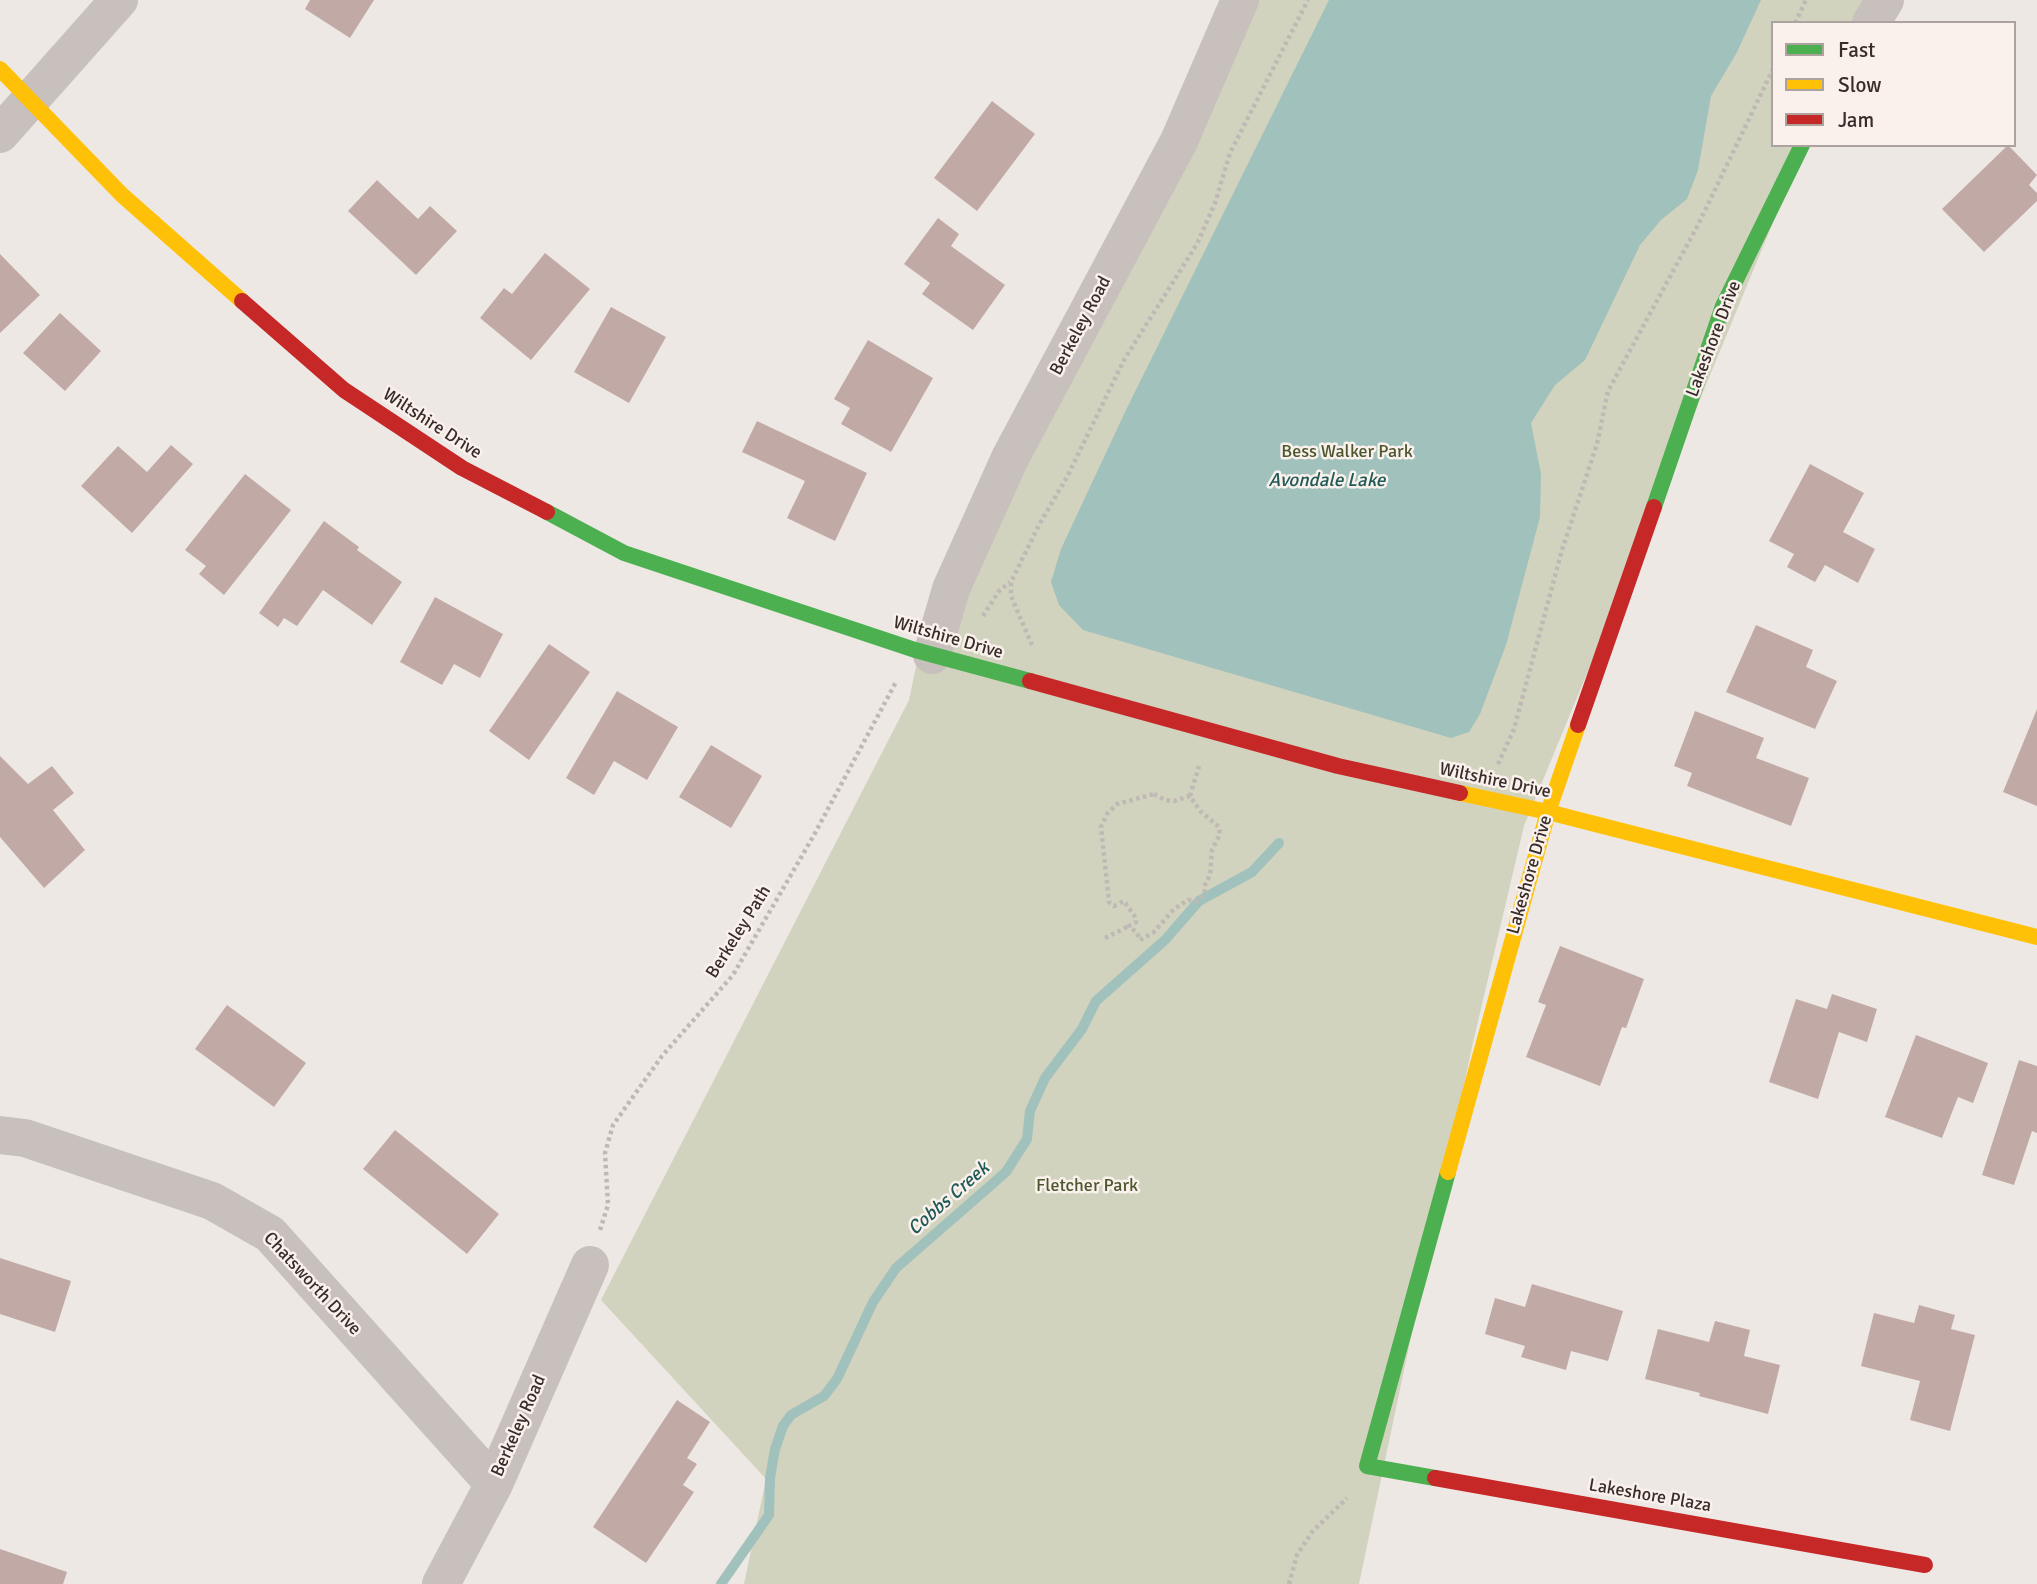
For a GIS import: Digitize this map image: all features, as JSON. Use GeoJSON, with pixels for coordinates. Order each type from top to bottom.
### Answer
{"type":"FeatureCollection","features":[{"type":"Feature","properties":{"kind":"street"},"geometry":{"type":"LineString","coordinates":[[0,134],[120,0]]}},
{"type":"Feature","properties":{"kind":"street","name":"Berkeley Road"},"geometry":{"type":"LineString","coordinates":[[924,653],[1010,458],[1180,141],[1241,0]]}},
{"type":"Feature","properties":{"kind":"street"},"geometry":{"type":"LineString","coordinates":[[1872,21],[1885,0]]}},
{"type":"Feature","properties":{"kind":"street","name":"Wiltshire Drive"},"geometry":{"type":"LineString","coordinates":[[0,69],[122,195],[344,390],[462,468],[624,553],[924,653],[1338,766],[1548,812],[2037,937]]}},
{"type":"Feature","properties":{"kind":"street","name":"Lakeshore Drive"},"geometry":{"type":"LineString","coordinates":[[1367,1466],[1548,812],[1723,306],[1801,147]]}},
{"type":"Feature","properties":{"kind":"street","name":"Chatsworth Drive"},"geometry":{"type":"LineString","coordinates":[[0,1135],[25,1138],[212,1201],[270,1234],[494,1484]]}},
{"type":"Feature","properties":{"kind":"street","name":"Berkeley Road"},"geometry":{"type":"LineString","coordinates":[[441,1584],[494,1484],[590,1265]]}},
{"type":"Feature","properties":{"kind":"street","name":"Lakeshore Plaza"},"geometry":{"type":"LineString","coordinates":[[1367,1466],[1925,1565]]}},
{"type":"Feature","properties":{"kind":"path"},"geometry":{"type":"LineString","coordinates":[[1036,683],[1035,654],[1021,613],[1011,596],[1011,582],[1039,525],[1067,477],[1124,360],[1196,244],[1215,203],[1230,153],[1308,0]]}},
{"type":"Feature","properties":{"kind":"path"},"geometry":{"type":"LineString","coordinates":[[1796,21],[1806,0]]}},
{"type":"Feature","properties":{"kind":"path"},"geometry":{"type":"LineString","coordinates":[[1484,798],[1514,729],[1562,550],[1597,444],[1608,391],[1698,225],[1771,73]]}},
{"type":"Feature","properties":{"kind":"path"},"geometry":{"type":"LineString","coordinates":[[978,625],[999,591],[1011,582]]}},
{"type":"Feature","properties":{"kind":"path","name":"Berkeley Path"},"geometry":{"type":"LineString","coordinates":[[590,1265],[608,1205],[605,1153],[613,1125],[662,1056],[733,975],[924,653]]}},
{"type":"Feature","properties":{"kind":"path"},"geometry":{"type":"LineString","coordinates":[[1190,796],[1199,766]]}},
{"type":"Feature","properties":{"kind":"path"},"geometry":{"type":"LineString","coordinates":[[1105,938],[1136,922],[1124,901],[1114,906],[1109,902],[1101,827],[1107,814],[1116,804],[1154,793],[1165,800],[1174,801],[1190,796]]}},
{"type":"Feature","properties":{"kind":"path"},"geometry":{"type":"LineString","coordinates":[[1129,926],[1140,940],[1154,932],[1174,909],[1188,900],[1197,901],[1205,894],[1212,850],[1220,834],[1219,827],[1200,811],[1190,796]]}},
{"type":"Feature","properties":{"kind":"path"},"geometry":{"type":"LineString","coordinates":[[1289,1584],[1297,1555],[1312,1532],[1345,1499],[1370,1479],[1367,1466]]}},
{"type":"Feature","properties":{"kind":"green space"},"geometry":{"type":"Polygon","coordinates":[[[1239,0],[1877,0],[1861,21],[1771,21],[1771,147],[1804,147],[1524,826],[1472,1047],[1359,1584],[744,1584],[766,1479],[601,1300],[909,700],[919,652],[1239,0]]]}},
{"type":"Feature","properties":{"kind":"water","name":"Avondale Lake"},"geometry":{"type":"Polygon","coordinates":[[[1329,0],[1761,0],[1736,54],[1711,96],[1698,170],[1687,199],[1661,220],[1640,245],[1585,360],[1555,385],[1531,423],[1541,474],[1540,517],[1506,645],[1480,714],[1469,732],[1451,738],[1083,630],[1059,605],[1051,582],[1061,549],[1126,410],[1329,0]]]}},
{"type":"Feature","properties":{"kind":"building"},"geometry":{"type":"Polygon","coordinates":[[[310,0],[374,0],[350,38],[305,9],[310,0]]]}},
{"type":"Feature","properties":{"kind":"building"},"geometry":{"type":"Polygon","coordinates":[[[992,101],[1035,134],[977,211],[934,178],[992,101]]]}},
{"type":"Feature","properties":{"kind":"building"},"geometry":{"type":"Polygon","coordinates":[[[2006,147],[2010,147],[2037,175],[2029,185],[2037,193],[2037,201],[1984,252],[1942,209],[2006,147]]]}},
{"type":"Feature","properties":{"kind":"building"},"geometry":{"type":"Polygon","coordinates":[[[377,180],[418,219],[430,206],[457,231],[416,275],[348,211],[377,180]]]}},
{"type":"Feature","properties":{"kind":"building"},"geometry":{"type":"Polygon","coordinates":[[[938,218],[959,234],[951,246],[1005,285],[973,330],[922,294],[930,283],[904,264],[938,218]]]}},
{"type":"Feature","properties":{"kind":"building"},"geometry":{"type":"Polygon","coordinates":[[[545,253],[590,289],[531,360],[480,318],[504,288],[512,294],[545,253]]]}},
{"type":"Feature","properties":{"kind":"building"},"geometry":{"type":"Polygon","coordinates":[[[0,254],[40,295],[0,333],[0,254]]]}},
{"type":"Feature","properties":{"kind":"building"},"geometry":{"type":"Polygon","coordinates":[[[611,307],[666,337],[629,403],[574,372],[611,307]]]}},
{"type":"Feature","properties":{"kind":"building"},"geometry":{"type":"Polygon","coordinates":[[[60,313],[101,351],[65,391],[23,353],[60,313]]]}},
{"type":"Feature","properties":{"kind":"building"},"geometry":{"type":"Polygon","coordinates":[[[868,340],[933,378],[891,452],[841,424],[850,408],[834,399],[868,340]]]}},
{"type":"Feature","properties":{"kind":"building"},"geometry":{"type":"Polygon","coordinates":[[[757,421],[867,473],[835,541],[787,518],[805,481],[742,452],[757,421]]]}},
{"type":"Feature","properties":{"kind":"building"},"geometry":{"type":"Polygon","coordinates":[[[171,445],[193,464],[132,533],[81,486],[118,446],[147,472],[171,445]]]}},
{"type":"Feature","properties":{"kind":"building"},"geometry":{"type":"Polygon","coordinates":[[[1810,464],[1864,493],[1843,532],[1875,549],[1858,583],[1825,565],[1815,582],[1787,567],[1794,554],[1769,541],[1810,464]]]}},
{"type":"Feature","properties":{"kind":"building"},"geometry":{"type":"Polygon","coordinates":[[[245,474],[291,510],[224,595],[199,574],[206,566],[185,550],[245,474]]]}},
{"type":"Feature","properties":{"kind":"building"},"geometry":{"type":"Polygon","coordinates":[[[324,521],[359,547],[357,550],[402,582],[372,625],[323,590],[297,626],[284,618],[278,627],[259,613],[324,521]]]}},
{"type":"Feature","properties":{"kind":"building"},"geometry":{"type":"Polygon","coordinates":[[[435,597],[503,634],[480,678],[454,664],[442,685],[400,662],[435,597]]]}},
{"type":"Feature","properties":{"kind":"building"},"geometry":{"type":"Polygon","coordinates":[[[1756,625],[1813,650],[1806,667],[1837,681],[1815,729],[1726,692],[1756,625]]]}},
{"type":"Feature","properties":{"kind":"building"},"geometry":{"type":"Polygon","coordinates":[[[549,644],[590,672],[529,760],[489,731],[549,644]]]}},
{"type":"Feature","properties":{"kind":"building"},"geometry":{"type":"Polygon","coordinates":[[[617,691],[678,727],[647,780],[614,761],[594,795],[566,778],[617,691]]]}},
{"type":"Feature","properties":{"kind":"building"},"geometry":{"type":"Polygon","coordinates":[[[2037,709],[2037,806],[2003,792],[2037,709]]]}},
{"type":"Feature","properties":{"kind":"building"},"geometry":{"type":"Polygon","coordinates":[[[1695,711],[1764,738],[1756,758],[1809,778],[1791,826],[1687,786],[1692,773],[1674,766],[1695,711]]]}},
{"type":"Feature","properties":{"kind":"building"},"geometry":{"type":"Polygon","coordinates":[[[711,745],[762,776],[731,828],[679,797],[711,745]]]}},
{"type":"Feature","properties":{"kind":"building"},"geometry":{"type":"Polygon","coordinates":[[[0,756],[28,784],[52,766],[74,793],[53,810],[85,850],[44,888],[0,837],[0,756]]]}},
{"type":"Feature","properties":{"kind":"building"},"geometry":{"type":"Polygon","coordinates":[[[1560,946],[1644,979],[1600,1086],[1526,1057],[1546,1005],[1538,1002],[1560,946]]]}},
{"type":"Feature","properties":{"kind":"building"},"geometry":{"type":"Polygon","coordinates":[[[1832,994],[1877,1009],[1867,1042],[1839,1032],[1818,1099],[1769,1082],[1796,999],[1827,1009],[1832,994]]]}},
{"type":"Feature","properties":{"kind":"building"},"geometry":{"type":"Polygon","coordinates":[[[227,1005],[306,1063],[274,1107],[195,1049],[227,1005]]]}},
{"type":"Feature","properties":{"kind":"building"},"geometry":{"type":"Polygon","coordinates":[[[1916,1035],[1988,1063],[1973,1103],[1958,1097],[1942,1138],[1885,1117],[1916,1035]]]}},
{"type":"Feature","properties":{"kind":"building"},"geometry":{"type":"Polygon","coordinates":[[[2019,1060],[2037,1066],[2037,1133],[2032,1131],[2014,1185],[1982,1175],[2019,1060]]]}},
{"type":"Feature","properties":{"kind":"building"},"geometry":{"type":"Polygon","coordinates":[[[395,1130],[499,1214],[467,1254],[363,1169],[395,1130]]]}},
{"type":"Feature","properties":{"kind":"building"},"geometry":{"type":"Polygon","coordinates":[[[0,1258],[71,1281],[55,1332],[0,1314],[0,1258]]]}},
{"type":"Feature","properties":{"kind":"building"},"geometry":{"type":"Polygon","coordinates":[[[1532,1284],[1623,1311],[1608,1361],[1571,1351],[1566,1370],[1521,1357],[1525,1346],[1485,1334],[1495,1298],[1525,1307],[1532,1284]]]}},
{"type":"Feature","properties":{"kind":"building"},"geometry":{"type":"Polygon","coordinates":[[[1919,1305],[1955,1315],[1951,1329],[1975,1335],[1950,1431],[1910,1420],[1920,1381],[1861,1366],[1874,1313],[1914,1323],[1919,1305]]]}},
{"type":"Feature","properties":{"kind":"building"},"geometry":{"type":"Polygon","coordinates":[[[1715,1321],[1750,1330],[1744,1356],[1780,1365],[1768,1414],[1645,1379],[1658,1329],[1709,1342],[1715,1321]]]}},
{"type":"Feature","properties":{"kind":"building"},"geometry":{"type":"Polygon","coordinates":[[[677,1400],[710,1422],[687,1458],[697,1464],[683,1485],[694,1492],[646,1563],[593,1527],[677,1400]]]}},
{"type":"Feature","properties":{"kind":"building"},"geometry":{"type":"Polygon","coordinates":[[[0,1549],[67,1572],[63,1584],[0,1584],[0,1549]]]}},
{"type":"Feature","properties":{"kind":"waterway","name":"Cobbs Creek"},"geometry":{"type":"LineString","coordinates":[[721,1584],[769,1515],[770,1478],[775,1449],[783,1426],[791,1415],[824,1396],[837,1379],[873,1302],[896,1268],[1006,1172],[1027,1139],[1030,1111],[1045,1078],[1082,1029],[1096,1001],[1165,940],[1199,901],[1252,872],[1279,843]]}},
{"type":"Feature","properties":{"kind":"traffic: fast"},"geometry":{"type":"LineString","coordinates":[[1654,507],[1723,306],[1801,147]]}},
{"type":"Feature","properties":{"kind":"traffic: fast"},"geometry":{"type":"LineString","coordinates":[[547,512],[624,553],[915,650],[1030,681]]}},
{"type":"Feature","properties":{"kind":"traffic: fast"},"geometry":{"type":"LineString","coordinates":[[1435,1478],[1367,1466],[1448,1172]]}},
{"type":"Feature","properties":{"kind":"traffic: slow"},"geometry":{"type":"LineString","coordinates":[[0,69],[122,195],[242,301]]}},
{"type":"Feature","properties":{"kind":"traffic: slow"},"geometry":{"type":"LineString","coordinates":[[1448,1172],[1548,812],[1578,725]]}},
{"type":"Feature","properties":{"kind":"traffic: slow"},"geometry":{"type":"LineString","coordinates":[[1460,793],[1548,812],[2037,937]]}},
{"type":"Feature","properties":{"kind":"traffic: jam"},"geometry":{"type":"LineString","coordinates":[[242,301],[344,390],[462,468],[547,512]]}},
{"type":"Feature","properties":{"kind":"traffic: jam"},"geometry":{"type":"LineString","coordinates":[[1578,725],[1654,507]]}},
{"type":"Feature","properties":{"kind":"traffic: jam"},"geometry":{"type":"LineString","coordinates":[[1030,681],[1338,766],[1460,793]]}},
{"type":"Feature","properties":{"kind":"traffic: jam"},"geometry":{"type":"LineString","coordinates":[[1435,1478],[1925,1565]]}},
{"type":"Feature","properties":{"kind":"park label","name":"Bess Walker Park"},"geometry":{"type":"Point","coordinates":[1347,452]}},
{"type":"Feature","properties":{"kind":"park label","name":"Fletcher Park"},"geometry":{"type":"Point","coordinates":[1087,1186]}}]}
